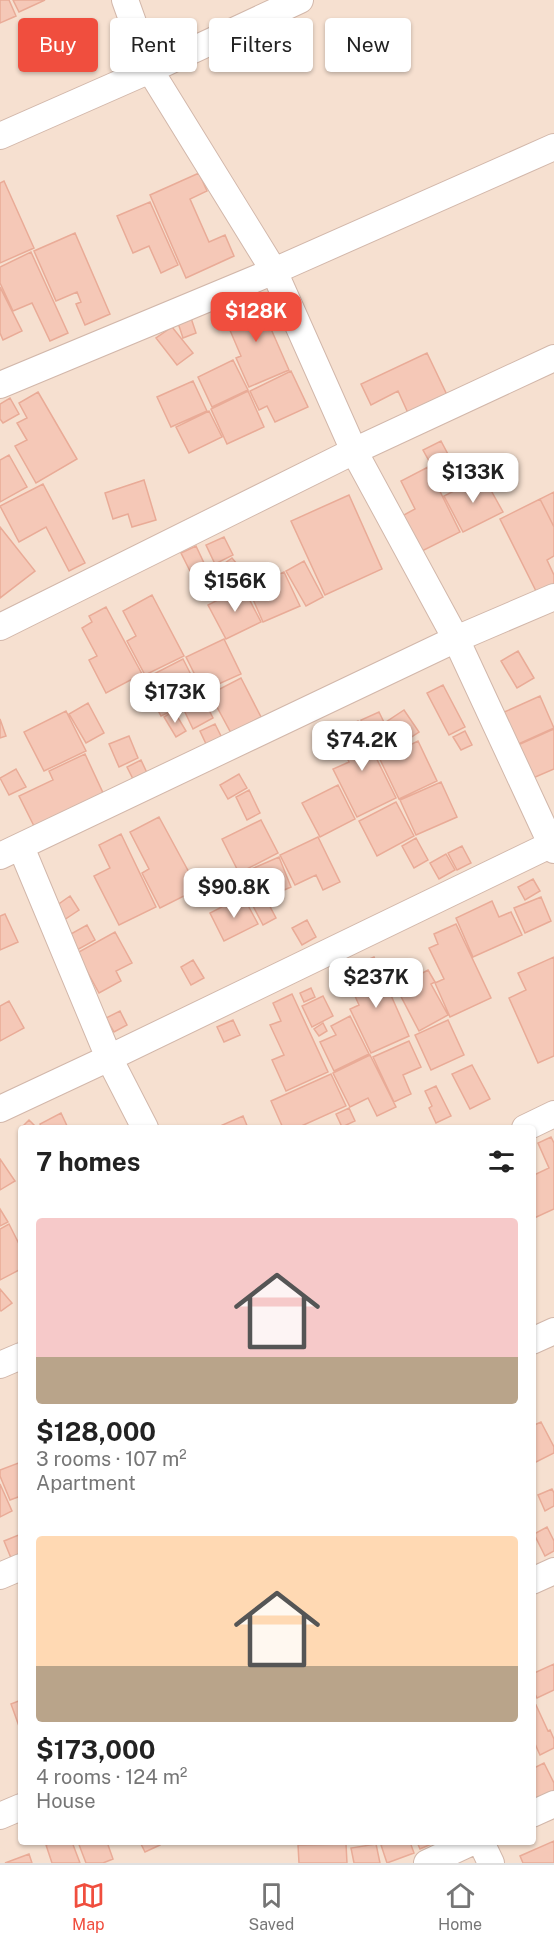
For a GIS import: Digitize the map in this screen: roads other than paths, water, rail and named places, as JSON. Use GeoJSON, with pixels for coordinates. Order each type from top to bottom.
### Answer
{"type":"FeatureCollection","features":[{"type":"Feature","properties":{"kind":"street"},"geometry":{"type":"LineString","coordinates":[[125,0],[131,18]]}},
{"type":"Feature","properties":{"kind":"street"},"geometry":{"type":"LineString","coordinates":[[197,48],[300,0]]}},
{"type":"Feature","properties":{"kind":"street"},"geometry":{"type":"LineString","coordinates":[[0,136],[145,72]]}},
{"type":"Feature","properties":{"kind":"street"},"geometry":{"type":"LineString","coordinates":[[0,1109],[553,846],[456,639],[354,451],[274,271],[151,72]]}},
{"type":"Feature","properties":{"kind":"street"},"geometry":{"type":"LineString","coordinates":[[0,385],[274,271],[554,147]]}},
{"type":"Feature","properties":{"kind":"street"},"geometry":{"type":"LineString","coordinates":[[0,627],[354,451],[554,358]]}},
{"type":"Feature","properties":{"kind":"street"},"geometry":{"type":"LineString","coordinates":[[143,1125],[10,851],[456,639],[554,597]]}},
{"type":"Feature","properties":{"kind":"street"},"geometry":{"type":"LineString","coordinates":[[531,1125],[554,1114]]}},
{"type":"Feature","properties":{"kind":"street"},"geometry":{"type":"LineString","coordinates":[[536,1339],[554,1331]]}},
{"type":"Feature","properties":{"kind":"street"},"geometry":{"type":"LineString","coordinates":[[0,1365],[18,1357]]}},
{"type":"Feature","properties":{"kind":"street"},"geometry":{"type":"LineString","coordinates":[[0,1576],[18,1568]]}},
{"type":"Feature","properties":{"kind":"street"},"geometry":{"type":"LineString","coordinates":[[536,1579],[554,1571]]}},
{"type":"Feature","properties":{"kind":"street"},"geometry":{"type":"LineString","coordinates":[[536,1812],[554,1804]]}},
{"type":"Feature","properties":{"kind":"street"},"geometry":{"type":"LineString","coordinates":[[0,1816],[18,1808]]}},
{"type":"Feature","properties":{"kind":"street"},"geometry":{"type":"LineString","coordinates":[[427,1863],[466,1845]]}},
{"type":"Feature","properties":{"kind":"street"},"geometry":{"type":"LineString","coordinates":[[482,1845],[491,1863]]}}]}
